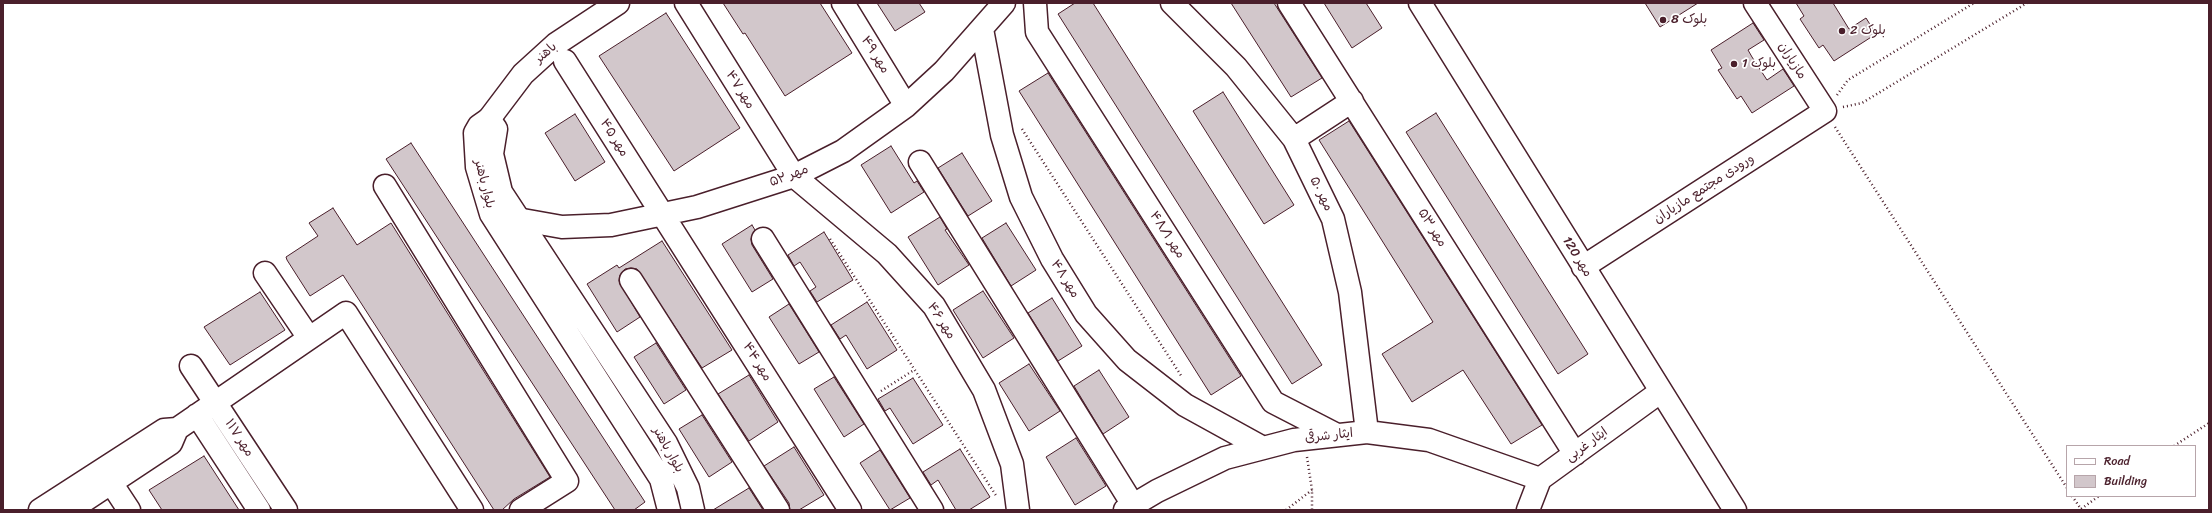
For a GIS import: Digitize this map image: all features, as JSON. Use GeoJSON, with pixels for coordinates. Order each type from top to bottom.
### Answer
{"type":"FeatureCollection","features":[{"type":"Feature","properties":{"kind":"street","name":"باهنر"},"geometry":{"type":"LineString","coordinates":[[489,119],[522,74],[556,44],[618,3]]}},
{"type":"Feature","properties":{"kind":"street","name":"مهر ۴۷"},"geometry":{"type":"LineString","coordinates":[[686,3],[794,176]]}},
{"type":"Feature","properties":{"kind":"street","name":"مهر ۴۹"},"geometry":{"type":"LineString","coordinates":[[843,3],[906,106]]}},
{"type":"Feature","properties":{"kind":"street","name":"مهر ۴۸/۱"},"geometry":{"type":"LineString","coordinates":[[1035,3],[1037,32],[1273,402],[1337,435]]}},
{"type":"Feature","properties":{"kind":"street","name":"مهر ۵۰"},"geometry":{"type":"LineString","coordinates":[[1172,3],[1236,67],[1294,139],[1333,219],[1350,292],[1367,432]]}},
{"type":"Feature","properties":{"kind":"street","name":"مهر ۵۳"},"geometry":{"type":"LineString","coordinates":[[1289,3],[1574,454]]}},
{"type":"Feature","properties":{"kind":"street","name":"مهر 120"},"geometry":{"type":"LineString","coordinates":[[1420,3],[1660,392],[1735,510]]}},
{"type":"Feature","properties":{"kind":"street","name":"مازیاران"},"geometry":{"type":"LineString","coordinates":[[1761,5],[1825,111]]}},
{"type":"Feature","properties":{"kind":"street","name":"مهر ۵۲"},"geometry":{"type":"LineString","coordinates":[[517,219],[562,227],[611,225],[697,207],[794,176],[843,151],[906,106],[944,71],[992,13]]}},
{"type":"Feature","properties":{"kind":"street","name":"مهر ۴۸"},"geometry":{"type":"LineString","coordinates":[[992,13],[1002,135],[1021,197],[1052,259],[1086,314],[1126,360],[1185,405],[1263,448]]}},
{"type":"Feature","properties":{"kind":"street","name":"مهر ۴۵"},"geometry":{"type":"LineString","coordinates":[[565,61],[663,215]]}},
{"type":"Feature","properties":{"kind":"street"},"geometry":{"type":"LineString","coordinates":[[1294,139],[1352,101]]}},
{"type":"Feature","properties":{"kind":"street","name":"ورودی مجتمع مازیاران"},"geometry":{"type":"LineString","coordinates":[[1583,267],[1825,111]]}},
{"type":"Feature","properties":{"kind":"street","name":"بلوار باهنر"},"geometry":{"type":"LineString","coordinates":[[669,510],[661,479],[491,214],[477,167],[475,134],[479,126],[489,119],[496,129],[492,154],[501,192],[517,219],[666,443],[688,488],[694,510]]}},
{"type":"Feature","properties":{"kind":"street"},"geometry":{"type":"LineString","coordinates":[[920,162],[1129,507]]}},
{"type":"Feature","properties":{"kind":"street","name":"مهر ۴۶"},"geometry":{"type":"LineString","coordinates":[[794,176],[887,254],[934,306],[984,390],[1012,464],[1009,507]]}},
{"type":"Feature","properties":{"kind":"street"},"geometry":{"type":"LineString","coordinates":[[385,186],[568,481],[544,504],[521,510]]}},
{"type":"Feature","properties":{"kind":"street","name":"مهر ۴۴"},"geometry":{"type":"LineString","coordinates":[[663,215],[850,510]]}},
{"type":"Feature","properties":{"kind":"street"},"geometry":{"type":"LineString","coordinates":[[763,239],[932,510]]}},
{"type":"Feature","properties":{"kind":"street"},"geometry":{"type":"LineString","coordinates":[[265,273],[309,338]]}},
{"type":"Feature","properties":{"kind":"street"},"geometry":{"type":"LineString","coordinates":[[631,280],[778,510]]}},
{"type":"Feature","properties":{"kind":"street"},"geometry":{"type":"LineString","coordinates":[[40,510],[171,443],[177,429],[346,313],[472,510]]}},
{"type":"Feature","properties":{"kind":"street","name":"مهر ۱۱۷"},"geometry":{"type":"LineString","coordinates":[[191,366],[286,510]]}},
{"type":"Feature","properties":{"kind":"street","name":"ایثار غربی"},"geometry":{"type":"LineString","coordinates":[[1540,479],[1660,392]]}},
{"type":"Feature","properties":{"kind":"street","name":"مهر ۱۱۷"},"geometry":{"type":"LineString","coordinates":[[197,415],[259,510]]}},
{"type":"Feature","properties":{"kind":"street","name":"ایثار شرقی"},"geometry":{"type":"LineString","coordinates":[[1129,507],[1157,491],[1225,458],[1304,439],[1367,432],[1429,440],[1540,479]]}},
{"type":"Feature","properties":{"kind":"street"},"geometry":{"type":"LineString","coordinates":[[70,510],[107,476]]}},
{"type":"Feature","properties":{"kind":"street"},"geometry":{"type":"LineString","coordinates":[[107,476],[129,510]]}},
{"type":"Feature","properties":{"kind":"street"},"geometry":{"type":"LineString","coordinates":[[1528,510],[1540,479]]}},
{"type":"Feature","properties":{"kind":"path"},"geometry":{"type":"LineString","coordinates":[[1825,111],[1848,80],[1974,3]]}},
{"type":"Feature","properties":{"kind":"path"},"geometry":{"type":"LineString","coordinates":[[1825,111],[1862,103],[2027,3]]}},
{"type":"Feature","properties":{"kind":"path"},"geometry":{"type":"LineString","coordinates":[[1825,111],[2066,486]]}},
{"type":"Feature","properties":{"kind":"path"},"geometry":{"type":"LineString","coordinates":[[1018,124],[1182,378]]}},
{"type":"Feature","properties":{"kind":"path"},"geometry":{"type":"LineString","coordinates":[[830,239],[914,370],[1009,507]]}},
{"type":"Feature","properties":{"kind":"path"},"geometry":{"type":"LineString","coordinates":[[865,402],[914,370]]}},
{"type":"Feature","properties":{"kind":"path"},"geometry":{"type":"LineString","coordinates":[[2176,445],[2209,423]]}},
{"type":"Feature","properties":{"kind":"path"},"geometry":{"type":"LineString","coordinates":[[1304,439],[1312,490],[1312,510]]}},
{"type":"Feature","properties":{"kind":"path"},"geometry":{"type":"LineString","coordinates":[[1286,510],[1312,490]]}},
{"type":"Feature","properties":{"kind":"path"},"geometry":{"type":"LineString","coordinates":[[2073,497],[2080,509],[2098,497]]}},
{"type":"Feature","properties":{"kind":"building"},"geometry":{"type":"Polygon","coordinates":[[[723,3],[820,3],[852,53],[785,96],[745,33],[743,34],[723,3]]]}},
{"type":"Feature","properties":{"kind":"building"},"geometry":{"type":"Polygon","coordinates":[[[877,3],[919,3],[925,12],[895,31],[877,3]]]}},
{"type":"Feature","properties":{"kind":"building"},"geometry":{"type":"Polygon","coordinates":[[[1075,3],[1093,3],[1322,365],[1292,384],[1058,14],[1075,3]]]}},
{"type":"Feature","properties":{"kind":"building"},"geometry":{"type":"Polygon","coordinates":[[[1231,3],[1274,3],[1322,78],[1291,97],[1231,3]]]}},
{"type":"Feature","properties":{"kind":"building"},"geometry":{"type":"Polygon","coordinates":[[[1324,3],[1366,3],[1382,28],[1352,48],[1324,3]]]}},
{"type":"Feature","properties":{"kind":"building","name":"بلوک 8"},"geometry":{"type":"Polygon","coordinates":[[[1645,3],[1698,3],[1660,27],[1645,3]]]}},
{"type":"Feature","properties":{"kind":"building","name":"بلوک 2"},"geometry":{"type":"Polygon","coordinates":[[[1796,3],[1833,3],[1849,29],[1866,18],[1876,34],[1834,61],[1823,45],[1819,48],[1800,19],[1804,16],[1796,3]]]}},
{"type":"Feature","properties":{"kind":"building"},"geometry":{"type":"Polygon","coordinates":[[[666,13],[740,128],[674,171],[599,56],[666,13]]]}},
{"type":"Feature","properties":{"kind":"building","name":"بلوک 1"},"geometry":{"type":"Polygon","coordinates":[[[1753,23],[1764,40],[1748,50],[1752,57],[1767,80],[1783,69],[1794,86],[1752,113],[1741,96],[1737,99],[1718,70],[1722,68],[1711,50],[1753,23]]]}},
{"type":"Feature","properties":{"kind":"building"},"geometry":{"type":"Polygon","coordinates":[[[1048,73],[1241,376],[1211,395],[1019,91],[1048,73]]]}},
{"type":"Feature","properties":{"kind":"building"},"geometry":{"type":"Polygon","coordinates":[[[1223,92],[1294,205],[1264,224],[1193,111],[1223,92]]]}},
{"type":"Feature","properties":{"kind":"building"},"geometry":{"type":"Polygon","coordinates":[[[1436,113],[1588,354],[1558,374],[1406,132],[1436,113]]]}},
{"type":"Feature","properties":{"kind":"building"},"geometry":{"type":"Polygon","coordinates":[[[575,114],[605,162],[575,181],[545,133],[575,114]]]}},
{"type":"Feature","properties":{"kind":"building"},"geometry":{"type":"Polygon","coordinates":[[[1349,121],[1542,425],[1511,444],[1463,370],[1412,402],[1382,354],[1433,322],[1319,140],[1349,121]]]}},
{"type":"Feature","properties":{"kind":"building"},"geometry":{"type":"Polygon","coordinates":[[[411,143],[645,502],[634,510],[615,510],[386,159],[411,143]]]}},
{"type":"Feature","properties":{"kind":"building"},"geometry":{"type":"Polygon","coordinates":[[[891,146],[914,183],[917,181],[924,192],[891,213],[861,165],[891,146]]]}},
{"type":"Feature","properties":{"kind":"building"},"geometry":{"type":"Polygon","coordinates":[[[962,153],[992,201],[968,216],[938,168],[962,153]]]}},
{"type":"Feature","properties":{"kind":"building"},"geometry":{"type":"Polygon","coordinates":[[[333,208],[357,245],[391,223],[550,477],[514,499],[502,510],[494,510],[343,275],[310,296],[287,260],[286,257],[318,236],[309,223],[333,208]]]}},
{"type":"Feature","properties":{"kind":"building"},"geometry":{"type":"Polygon","coordinates":[[[940,217],[947,229],[945,230],[969,265],[938,285],[908,237],[940,217]]]}},
{"type":"Feature","properties":{"kind":"building"},"geometry":{"type":"Polygon","coordinates":[[[1006,223],[1036,270],[1011,286],[982,238],[1006,223]]]}},
{"type":"Feature","properties":{"kind":"building"},"geometry":{"type":"Polygon","coordinates":[[[752,225],[755,230],[751,239],[752,245],[773,279],[752,292],[722,244],[752,225]]]}},
{"type":"Feature","properties":{"kind":"building"},"geometry":{"type":"Polygon","coordinates":[[[824,232],[853,280],[817,302],[810,291],[816,287],[800,262],[794,266],[788,255],[824,232]]]}},
{"type":"Feature","properties":{"kind":"building"},"geometry":{"type":"Polygon","coordinates":[[[662,241],[732,350],[702,368],[637,269],[625,269],[620,275],[619,281],[640,317],[617,332],[587,284],[617,265],[619,268],[662,241]]]}},
{"type":"Feature","properties":{"kind":"building"},"geometry":{"type":"Polygon","coordinates":[[[983,291],[1014,338],[983,358],[953,310],[983,291]]]}},
{"type":"Feature","properties":{"kind":"building"},"geometry":{"type":"Polygon","coordinates":[[[260,292],[285,330],[230,365],[204,327],[260,292]]]}},
{"type":"Feature","properties":{"kind":"building"},"geometry":{"type":"Polygon","coordinates":[[[1052,298],[1082,346],[1058,361],[1028,313],[1052,298]]]}},
{"type":"Feature","properties":{"kind":"building"},"geometry":{"type":"Polygon","coordinates":[[[867,302],[897,350],[867,369],[846,335],[840,339],[831,325],[867,302]]]}},
{"type":"Feature","properties":{"kind":"building"},"geometry":{"type":"Polygon","coordinates":[[[789,304],[819,352],[799,364],[769,317],[789,304]]]}},
{"type":"Feature","properties":{"kind":"building"},"geometry":{"type":"Polygon","coordinates":[[[656,343],[686,390],[664,404],[634,357],[656,343]]]}},
{"type":"Feature","properties":{"kind":"building"},"geometry":{"type":"Polygon","coordinates":[[[1029,364],[1060,411],[1029,431],[999,383],[1029,364]]]}},
{"type":"Feature","properties":{"kind":"building"},"geometry":{"type":"Polygon","coordinates":[[[1099,370],[1129,417],[1103,434],[1074,386],[1099,370]]]}},
{"type":"Feature","properties":{"kind":"building"},"geometry":{"type":"Polygon","coordinates":[[[749,375],[778,422],[749,441],[718,394],[749,375]]]}},
{"type":"Feature","properties":{"kind":"building"},"geometry":{"type":"Polygon","coordinates":[[[834,377],[864,424],[844,437],[814,389],[834,377]]]}},
{"type":"Feature","properties":{"kind":"building"},"geometry":{"type":"Polygon","coordinates":[[[913,378],[943,425],[913,444],[890,408],[885,411],[878,399],[913,378]]]}},
{"type":"Feature","properties":{"kind":"building"},"geometry":{"type":"Polygon","coordinates":[[[702,415],[732,462],[709,477],[679,429],[702,415]]]}},
{"type":"Feature","properties":{"kind":"building"},"geometry":{"type":"Polygon","coordinates":[[[1076,438],[1106,486],[1075,505],[1046,457],[1076,438]]]}},
{"type":"Feature","properties":{"kind":"building"},"geometry":{"type":"Polygon","coordinates":[[[794,447],[824,495],[799,510],[790,510],[789,503],[764,466],[794,447]]]}},
{"type":"Feature","properties":{"kind":"building"},"geometry":{"type":"Polygon","coordinates":[[[960,449],[990,497],[969,510],[956,510],[938,480],[931,485],[923,472],[960,449]]]}},
{"type":"Feature","properties":{"kind":"building"},"geometry":{"type":"Polygon","coordinates":[[[880,450],[910,498],[890,510],[860,463],[880,450]]]}},
{"type":"Feature","properties":{"kind":"building"},"geometry":{"type":"Polygon","coordinates":[[[204,456],[239,510],[162,510],[149,490],[204,456]]]}},
{"type":"Feature","properties":{"kind":"building"},"geometry":{"type":"Polygon","coordinates":[[[749,488],[763,510],[713,510],[749,488]]]}},
{"type":"Feature","properties":{"kind":"place","name":"بلوک 8"},"geometry":{"type":"Point","coordinates":[1663,20]}},
{"type":"Feature","properties":{"kind":"place","name":"بلوک 2"},"geometry":{"type":"Point","coordinates":[1842,31]}},
{"type":"Feature","properties":{"kind":"place","name":"بلوک 1"},"geometry":{"type":"Point","coordinates":[1734,64]}}]}
